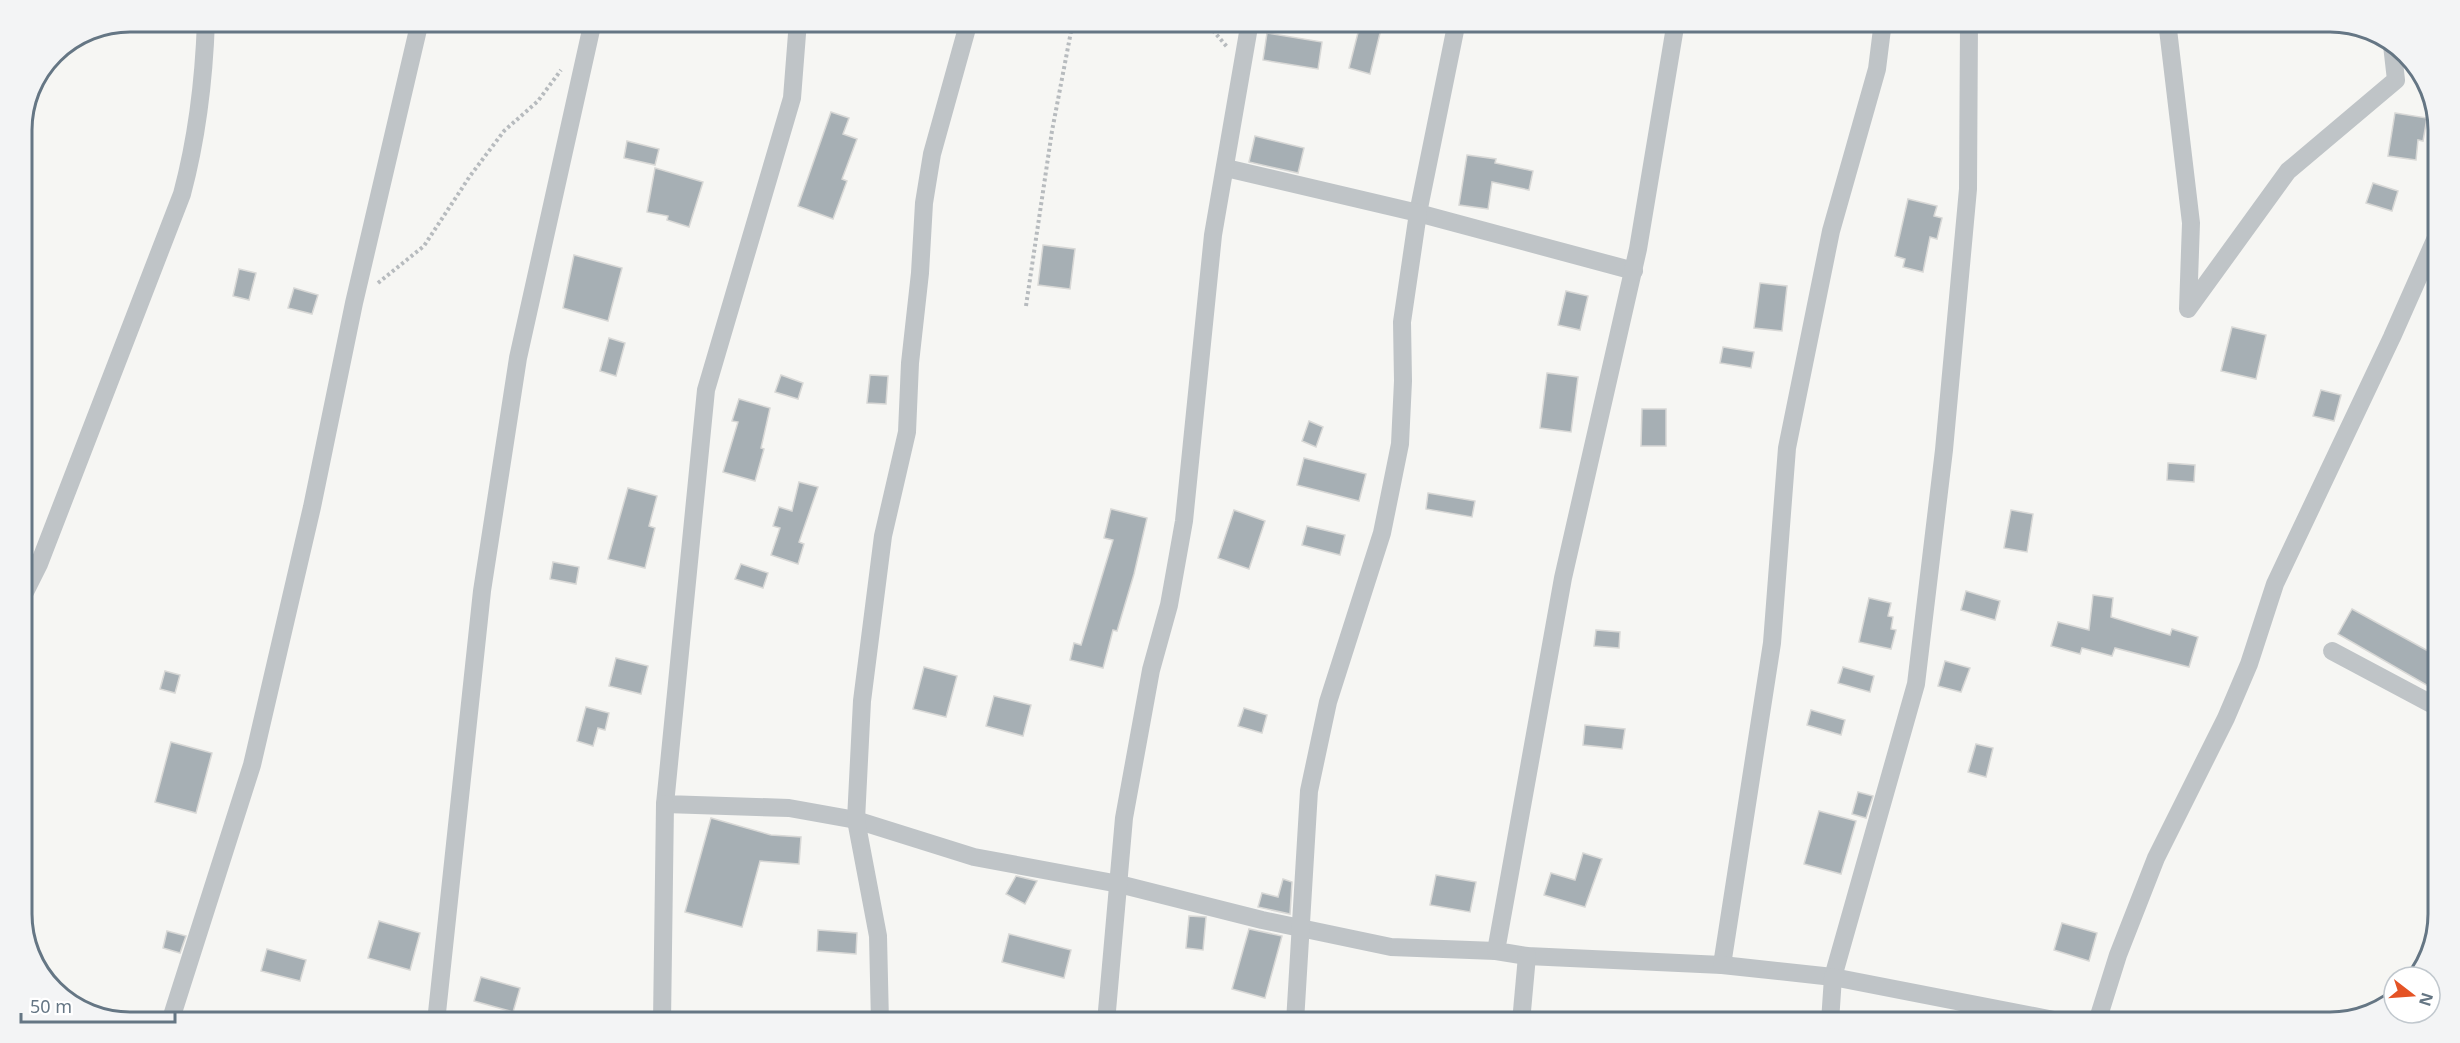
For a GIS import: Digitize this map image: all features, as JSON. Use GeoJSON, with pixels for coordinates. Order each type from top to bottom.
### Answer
{"type":"FeatureCollection","features":[{"type":"Feature","properties":{"kind":"street"},"geometry":{"type":"LineString","coordinates":[[32,578],[182,194],[190,163],[205,69],[206,32]]}},
{"type":"Feature","properties":{"kind":"street"},"geometry":{"type":"LineString","coordinates":[[173,1012],[252,765],[312,507],[354,303],[417,32]]}},
{"type":"Feature","properties":{"kind":"street"},"geometry":{"type":"LineString","coordinates":[[437,1012],[482,591],[518,358],[591,32]]}},
{"type":"Feature","properties":{"kind":"street"},"geometry":{"type":"LineString","coordinates":[[662,1012],[665,804],[706,390],[792,98],[797,32]]}},
{"type":"Feature","properties":{"kind":"street"},"geometry":{"type":"LineString","coordinates":[[880,1012],[878,936],[856,820],[862,701],[883,536],[907,432],[910,363],[920,273],[924,203],[932,154],[966,32]]}},
{"type":"Feature","properties":{"kind":"street"},"geometry":{"type":"LineString","coordinates":[[1107,1012],[1124,818],[1151,670],[1169,605],[1184,521],[1213,235],[1248,32]]}},
{"type":"Feature","properties":{"kind":"street"},"geometry":{"type":"LineString","coordinates":[[1296,1012],[1312,779],[1328,702],[1382,533],[1400,444],[1403,381],[1402,322],[1418,213],[1455,32]]}},
{"type":"Feature","properties":{"kind":"street"},"geometry":{"type":"LineString","coordinates":[[1496,951],[1563,578],[1634,271],[1674,32]]}},
{"type":"Feature","properties":{"kind":"street"},"geometry":{"type":"LineString","coordinates":[[1722,965],[1772,643],[1787,448],[1831,231],[1877,69],[1882,32]]}},
{"type":"Feature","properties":{"kind":"street"},"geometry":{"type":"LineString","coordinates":[[1831,1012],[1833,977],[1916,684],[1944,450],[1968,189],[1969,32]]}},
{"type":"Feature","properties":{"kind":"street"},"geometry":{"type":"LineString","coordinates":[[2168,32],[2191,223],[2188,309],[2288,171],[2396,80],[2393,54]]}},
{"type":"Feature","properties":{"kind":"street"},"geometry":{"type":"LineString","coordinates":[[1226,168],[1418,213],[1634,271]]}},
{"type":"Feature","properties":{"kind":"street"},"geometry":{"type":"LineString","coordinates":[[2100,1012],[2118,955],[2156,858],[2226,718],[2249,664],[2275,584],[2428,256]]}},
{"type":"Feature","properties":{"kind":"street"},"geometry":{"type":"LineString","coordinates":[[2332,651],[2428,702]]}},
{"type":"Feature","properties":{"kind":"street"},"geometry":{"type":"LineString","coordinates":[[665,804],[789,808],[856,820],[974,857],[1119,884],[1302,929],[1391,947],[1722,965],[1833,977],[2013,1012]]}},
{"type":"Feature","properties":{"kind":"street"},"geometry":{"type":"LineString","coordinates":[[1522,1012],[1527,956]]}},
{"type":"Feature","properties":{"kind":"path"},"geometry":{"type":"LineString","coordinates":[[1026,306],[1052,131],[1071,32]]}},
{"type":"Feature","properties":{"kind":"path"},"geometry":{"type":"LineString","coordinates":[[1214,32],[1243,64]]}},
{"type":"Feature","properties":{"kind":"path"},"geometry":{"type":"LineString","coordinates":[[354,303],[424,246],[470,176],[504,131],[538,101],[563,67]]}},
{"type":"Feature","properties":{"kind":"building"},"geometry":{"type":"Polygon","coordinates":[[[1358,32],[1380,32],[1370,74],[1349,68],[1358,32]]]}},
{"type":"Feature","properties":{"kind":"building"},"geometry":{"type":"Polygon","coordinates":[[[1267,33],[1322,42],[1318,69],[1263,60],[1267,33]]]}},
{"type":"Feature","properties":{"kind":"building"},"geometry":{"type":"Polygon","coordinates":[[[831,112],[849,118],[843,134],[857,139],[842,179],[847,181],[833,219],[798,206],[831,112]]]}},
{"type":"Feature","properties":{"kind":"building"},"geometry":{"type":"Polygon","coordinates":[[[2395,113],[2427,118],[2423,141],[2418,140],[2416,160],[2388,156],[2395,113]]]}},
{"type":"Feature","properties":{"kind":"building"},"geometry":{"type":"Polygon","coordinates":[[[1255,136],[1304,148],[1298,173],[1249,162],[1255,136]]]}},
{"type":"Feature","properties":{"kind":"building"},"geometry":{"type":"Polygon","coordinates":[[[627,141],[659,149],[655,165],[624,158],[627,141]]]}},
{"type":"Feature","properties":{"kind":"building"},"geometry":{"type":"Polygon","coordinates":[[[1467,155],[1496,159],[1495,163],[1533,171],[1529,190],[1492,182],[1488,209],[1459,205],[1467,155]]]}},
{"type":"Feature","properties":{"kind":"building"},"geometry":{"type":"Polygon","coordinates":[[[655,168],[703,182],[689,227],[667,220],[668,216],[647,212],[655,168]]]}},
{"type":"Feature","properties":{"kind":"building"},"geometry":{"type":"Polygon","coordinates":[[[2373,183],[2398,191],[2392,211],[2366,203],[2373,183]]]}},
{"type":"Feature","properties":{"kind":"building"},"geometry":{"type":"Polygon","coordinates":[[[1908,199],[1937,206],[1934,216],[1942,218],[1937,239],[1930,237],[1923,272],[1903,267],[1905,259],[1895,256],[1908,199]]]}},
{"type":"Feature","properties":{"kind":"building"},"geometry":{"type":"Polygon","coordinates":[[[1043,245],[1075,249],[1070,289],[1038,285],[1043,245]]]}},
{"type":"Feature","properties":{"kind":"building"},"geometry":{"type":"Polygon","coordinates":[[[574,255],[622,268],[608,321],[563,308],[574,255]]]}},
{"type":"Feature","properties":{"kind":"building"},"geometry":{"type":"Polygon","coordinates":[[[239,269],[256,273],[249,300],[233,296],[239,269]]]}},
{"type":"Feature","properties":{"kind":"building"},"geometry":{"type":"Polygon","coordinates":[[[1760,283],[1787,286],[1782,331],[1754,328],[1760,283]]]}},
{"type":"Feature","properties":{"kind":"building"},"geometry":{"type":"Polygon","coordinates":[[[294,288],[318,295],[312,314],[288,308],[294,288]]]}},
{"type":"Feature","properties":{"kind":"building"},"geometry":{"type":"Polygon","coordinates":[[[1566,291],[1588,296],[1580,330],[1558,325],[1566,291]]]}},
{"type":"Feature","properties":{"kind":"building"},"geometry":{"type":"Polygon","coordinates":[[[2232,327],[2266,335],[2256,379],[2221,371],[2232,327]]]}},
{"type":"Feature","properties":{"kind":"building"},"geometry":{"type":"Polygon","coordinates":[[[609,338],[625,343],[616,376],[600,371],[609,338]]]}},
{"type":"Feature","properties":{"kind":"building"},"geometry":{"type":"Polygon","coordinates":[[[1723,347],[1754,352],[1751,368],[1720,363],[1723,347]]]}},
{"type":"Feature","properties":{"kind":"building"},"geometry":{"type":"Polygon","coordinates":[[[1547,373],[1578,377],[1571,432],[1540,428],[1547,373]]]}},
{"type":"Feature","properties":{"kind":"building"},"geometry":{"type":"Polygon","coordinates":[[[781,375],[803,383],[798,399],[775,392],[781,375]]]}},
{"type":"Feature","properties":{"kind":"building"},"geometry":{"type":"Polygon","coordinates":[[[870,375],[888,376],[886,404],[867,403],[870,375]]]}},
{"type":"Feature","properties":{"kind":"building"},"geometry":{"type":"Polygon","coordinates":[[[2321,390],[2341,395],[2334,421],[2313,416],[2321,390]]]}},
{"type":"Feature","properties":{"kind":"building"},"geometry":{"type":"Polygon","coordinates":[[[739,399],[770,408],[761,448],[764,449],[755,481],[723,472],[738,422],[732,421],[739,399]]]}},
{"type":"Feature","properties":{"kind":"building"},"geometry":{"type":"Polygon","coordinates":[[[1642,409],[1666,409],[1666,446],[1641,446],[1642,409]]]}},
{"type":"Feature","properties":{"kind":"building"},"geometry":{"type":"Polygon","coordinates":[[[1309,421],[1323,427],[1316,447],[1302,441],[1309,421]]]}},
{"type":"Feature","properties":{"kind":"building"},"geometry":{"type":"Polygon","coordinates":[[[1304,458],[1366,474],[1359,501],[1297,485],[1304,458]]]}},
{"type":"Feature","properties":{"kind":"building"},"geometry":{"type":"Polygon","coordinates":[[[2168,463],[2195,465],[2194,482],[2167,480],[2168,463]]]}},
{"type":"Feature","properties":{"kind":"building"},"geometry":{"type":"Polygon","coordinates":[[[799,482],[818,487],[799,542],[804,544],[798,564],[771,555],[780,528],[773,526],[779,507],[792,511],[799,482]]]}},
{"type":"Feature","properties":{"kind":"building"},"geometry":{"type":"Polygon","coordinates":[[[628,488],[657,496],[649,526],[655,528],[645,568],[608,559],[628,488]]]}},
{"type":"Feature","properties":{"kind":"building"},"geometry":{"type":"Polygon","coordinates":[[[1428,493],[1475,501],[1472,517],[1426,509],[1428,493]]]}},
{"type":"Feature","properties":{"kind":"building"},"geometry":{"type":"Polygon","coordinates":[[[1111,509],[1147,518],[1134,574],[1117,631],[1113,630],[1103,668],[1070,660],[1074,643],[1081,645],[1113,540],[1104,538],[1111,509]]]}},
{"type":"Feature","properties":{"kind":"building"},"geometry":{"type":"Polygon","coordinates":[[[1234,510],[1265,521],[1249,569],[1218,558],[1234,510]]]}},
{"type":"Feature","properties":{"kind":"building"},"geometry":{"type":"Polygon","coordinates":[[[2011,510],[2033,514],[2027,552],[2004,548],[2011,510]]]}},
{"type":"Feature","properties":{"kind":"building"},"geometry":{"type":"Polygon","coordinates":[[[1307,526],[1345,535],[1340,555],[1302,545],[1307,526]]]}},
{"type":"Feature","properties":{"kind":"building"},"geometry":{"type":"Polygon","coordinates":[[[553,562],[579,567],[576,584],[550,579],[553,562]]]}},
{"type":"Feature","properties":{"kind":"building"},"geometry":{"type":"Polygon","coordinates":[[[741,564],[768,573],[763,588],[735,579],[741,564]]]}},
{"type":"Feature","properties":{"kind":"building"},"geometry":{"type":"Polygon","coordinates":[[[1966,591],[2000,601],[1995,620],[1961,610],[1966,591]]]}},
{"type":"Feature","properties":{"kind":"building"},"geometry":{"type":"Polygon","coordinates":[[[2093,595],[2113,598],[2111,617],[2170,635],[2172,629],[2198,637],[2189,667],[2115,648],[2112,656],[2082,648],[2080,654],[2051,646],[2058,622],[2089,630],[2093,595]]]}},
{"type":"Feature","properties":{"kind":"building"},"geometry":{"type":"Polygon","coordinates":[[[1869,598],[1891,603],[1888,616],[1893,617],[1891,629],[1896,630],[1891,649],[1859,642],[1869,598]]]}},
{"type":"Feature","properties":{"kind":"building"},"geometry":{"type":"Polygon","coordinates":[[[2352,609],[2428,651],[2428,686],[2338,634],[2352,609]]]}},
{"type":"Feature","properties":{"kind":"building"},"geometry":{"type":"Polygon","coordinates":[[[1596,630],[1620,632],[1619,648],[1594,646],[1596,630]]]}},
{"type":"Feature","properties":{"kind":"building"},"geometry":{"type":"Polygon","coordinates":[[[616,658],[648,666],[641,694],[609,686],[616,658]]]}},
{"type":"Feature","properties":{"kind":"building"},"geometry":{"type":"Polygon","coordinates":[[[1945,661],[1970,668],[1961,692],[1938,686],[1945,661]]]}},
{"type":"Feature","properties":{"kind":"building"},"geometry":{"type":"Polygon","coordinates":[[[924,667],[957,676],[946,717],[913,709],[924,667]]]}},
{"type":"Feature","properties":{"kind":"building"},"geometry":{"type":"Polygon","coordinates":[[[1843,667],[1874,676],[1870,692],[1838,683],[1843,667]]]}},
{"type":"Feature","properties":{"kind":"building"},"geometry":{"type":"Polygon","coordinates":[[[165,671],[180,675],[175,693],[160,689],[165,671]]]}},
{"type":"Feature","properties":{"kind":"building"},"geometry":{"type":"Polygon","coordinates":[[[994,696],[1031,705],[1023,736],[986,726],[994,696]]]}},
{"type":"Feature","properties":{"kind":"building"},"geometry":{"type":"Polygon","coordinates":[[[586,707],[609,713],[605,730],[598,728],[593,746],[577,741],[586,707]]]}},
{"type":"Feature","properties":{"kind":"building"},"geometry":{"type":"Polygon","coordinates":[[[1244,708],[1267,715],[1262,733],[1238,726],[1244,708]]]}},
{"type":"Feature","properties":{"kind":"building"},"geometry":{"type":"Polygon","coordinates":[[[1811,710],[1845,720],[1841,735],[1807,725],[1811,710]]]}},
{"type":"Feature","properties":{"kind":"building"},"geometry":{"type":"Polygon","coordinates":[[[1585,725],[1625,729],[1622,749],[1583,745],[1585,725]]]}},
{"type":"Feature","properties":{"kind":"building"},"geometry":{"type":"Polygon","coordinates":[[[171,742],[212,753],[196,813],[155,802],[171,742]]]}},
{"type":"Feature","properties":{"kind":"building"},"geometry":{"type":"Polygon","coordinates":[[[1976,744],[1993,748],[1986,777],[1968,772],[1976,744]]]}},
{"type":"Feature","properties":{"kind":"building"},"geometry":{"type":"Polygon","coordinates":[[[1858,792],[1873,796],[1866,818],[1852,814],[1858,792]]]}},
{"type":"Feature","properties":{"kind":"building"},"geometry":{"type":"Polygon","coordinates":[[[1819,811],[1856,821],[1841,874],[1804,864],[1819,811]]]}},
{"type":"Feature","properties":{"kind":"building"},"geometry":{"type":"Polygon","coordinates":[[[711,818],[771,835],[801,837],[799,864],[760,861],[742,927],[685,912],[711,818]]]}},
{"type":"Feature","properties":{"kind":"building"},"geometry":{"type":"Polygon","coordinates":[[[1583,853],[1602,859],[1585,907],[1544,895],[1551,873],[1575,880],[1583,853]]]}},
{"type":"Feature","properties":{"kind":"building"},"geometry":{"type":"Polygon","coordinates":[[[1436,875],[1476,882],[1470,912],[1430,905],[1436,875]]]}},
{"type":"Feature","properties":{"kind":"building"},"geometry":{"type":"Polygon","coordinates":[[[1016,876],[1037,881],[1025,904],[1006,894],[1016,876]]]}},
{"type":"Feature","properties":{"kind":"building"},"geometry":{"type":"Polygon","coordinates":[[[1283,879],[1292,882],[1290,914],[1258,907],[1262,893],[1278,897],[1283,879]]]}},
{"type":"Feature","properties":{"kind":"building"},"geometry":{"type":"Polygon","coordinates":[[[1189,916],[1206,917],[1203,950],[1186,948],[1189,916]]]}},
{"type":"Feature","properties":{"kind":"building"},"geometry":{"type":"Polygon","coordinates":[[[379,921],[420,933],[410,970],[368,958],[379,921]]]}},
{"type":"Feature","properties":{"kind":"building"},"geometry":{"type":"Polygon","coordinates":[[[2062,923],[2097,933],[2089,961],[2054,950],[2062,923]]]}},
{"type":"Feature","properties":{"kind":"building"},"geometry":{"type":"Polygon","coordinates":[[[1249,929],[1282,936],[1265,998],[1232,989],[1249,929]]]}},
{"type":"Feature","properties":{"kind":"building"},"geometry":{"type":"Polygon","coordinates":[[[818,930],[857,933],[856,954],[817,951],[818,930]]]}},
{"type":"Feature","properties":{"kind":"building"},"geometry":{"type":"Polygon","coordinates":[[[167,931],[186,936],[180,953],[163,948],[167,931]]]}},
{"type":"Feature","properties":{"kind":"building"},"geometry":{"type":"Polygon","coordinates":[[[1009,934],[1071,950],[1064,978],[1002,962],[1009,934]]]}},
{"type":"Feature","properties":{"kind":"building"},"geometry":{"type":"Polygon","coordinates":[[[267,949],[306,960],[300,981],[261,971],[267,949]]]}},
{"type":"Feature","properties":{"kind":"building"},"geometry":{"type":"Polygon","coordinates":[[[481,977],[520,988],[513,1012],[474,1001],[481,977]]]}}]}
